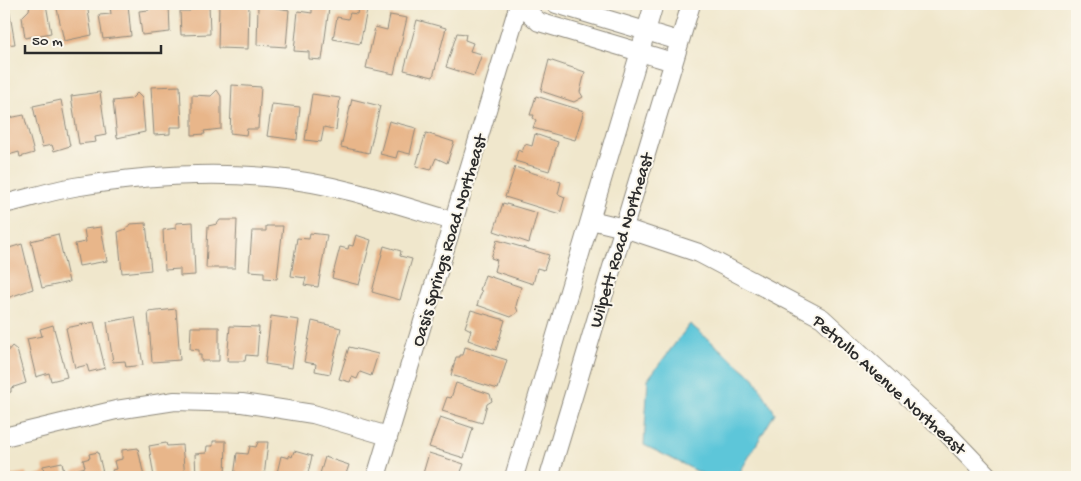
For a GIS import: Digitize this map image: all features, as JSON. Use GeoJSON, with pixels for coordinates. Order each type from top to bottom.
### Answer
{"type":"FeatureCollection","features":[{"type":"Feature","properties":{"kind":"street"},"geometry":{"type":"LineString","coordinates":[[519,4],[539,22],[673,62]]}},
{"type":"Feature","properties":{"kind":"street","name":"Oasis Springs Road Northeast"},"geometry":{"type":"LineString","coordinates":[[376,477],[519,4]]}},
{"type":"Feature","properties":{"kind":"street"},"geometry":{"type":"LineString","coordinates":[[556,4],[679,41]]}},
{"type":"Feature","properties":{"kind":"street","name":"Wilpett Road Northeast"},"geometry":{"type":"LineString","coordinates":[[514,477],[654,4]]}},
{"type":"Feature","properties":{"kind":"street","name":"Wilpett Road Northeast"},"geometry":{"type":"LineString","coordinates":[[549,477],[691,4]]}},
{"type":"Feature","properties":{"kind":"street"},"geometry":{"type":"LineString","coordinates":[[4,204],[72,188],[135,179],[206,175],[278,178],[357,192],[454,221]]}},
{"type":"Feature","properties":{"kind":"street","name":"Petrullo Avenue Northeast"},"geometry":{"type":"LineString","coordinates":[[591,220],[624,228],[699,253],[822,318],[944,430],[989,477]]}},
{"type":"Feature","properties":{"kind":"street"},"geometry":{"type":"LineString","coordinates":[[4,437],[116,410],[175,401],[242,403],[313,414],[388,436]]}},
{"type":"Feature","properties":{"kind":"water"},"geometry":{"type":"Polygon","coordinates":[[[690,324],[754,378],[775,413],[737,477],[709,477],[644,445],[648,379],[690,324]]]}},
{"type":"Feature","properties":{"kind":"building"},"geometry":{"type":"Polygon","coordinates":[[[30,4],[46,4],[51,33],[25,38],[22,17],[29,10],[30,4]]]}},
{"type":"Feature","properties":{"kind":"building"},"geometry":{"type":"Polygon","coordinates":[[[56,4],[87,4],[92,35],[64,41],[56,4]]]}},
{"type":"Feature","properties":{"kind":"building"},"geometry":{"type":"Polygon","coordinates":[[[128,4],[131,36],[103,39],[99,15],[111,14],[110,6],[128,4]]]}},
{"type":"Feature","properties":{"kind":"building"},"geometry":{"type":"Polygon","coordinates":[[[149,4],[169,4],[170,32],[142,35],[139,11],[149,10],[149,4]]]}},
{"type":"Feature","properties":{"kind":"building"},"geometry":{"type":"Polygon","coordinates":[[[191,4],[209,4],[210,34],[181,35],[180,11],[190,11],[191,4]]]}},
{"type":"Feature","properties":{"kind":"building"},"geometry":{"type":"Polygon","coordinates":[[[219,4],[249,4],[248,49],[218,48],[219,4]]]}},
{"type":"Feature","properties":{"kind":"building"},"geometry":{"type":"Polygon","coordinates":[[[258,5],[289,10],[286,47],[257,45],[258,5]]]}},
{"type":"Feature","properties":{"kind":"building"},"geometry":{"type":"Polygon","coordinates":[[[312,7],[329,8],[322,60],[309,59],[309,52],[294,51],[298,11],[312,13],[312,7]]]}},
{"type":"Feature","properties":{"kind":"building"},"geometry":{"type":"Polygon","coordinates":[[[9,9],[15,44],[4,45],[4,10],[9,9]]]}},
{"type":"Feature","properties":{"kind":"building"},"geometry":{"type":"Polygon","coordinates":[[[358,9],[367,10],[360,44],[333,39],[337,17],[348,19],[350,13],[357,14],[358,9]]]}},
{"type":"Feature","properties":{"kind":"building"},"geometry":{"type":"Polygon","coordinates":[[[390,15],[407,18],[394,74],[366,68],[375,27],[387,30],[390,15]]]}},
{"type":"Feature","properties":{"kind":"building"},"geometry":{"type":"Polygon","coordinates":[[[417,20],[446,28],[433,77],[404,70],[417,20]]]}},
{"type":"Feature","properties":{"kind":"building"},"geometry":{"type":"Polygon","coordinates":[[[457,33],[466,34],[465,40],[473,43],[470,51],[482,54],[474,76],[446,67],[457,33]]]}},
{"type":"Feature","properties":{"kind":"building"},"geometry":{"type":"Polygon","coordinates":[[[549,60],[585,72],[580,92],[583,97],[574,102],[541,91],[549,60]]]}},
{"type":"Feature","properties":{"kind":"building"},"geometry":{"type":"Polygon","coordinates":[[[232,85],[261,87],[258,129],[247,129],[246,135],[230,133],[232,85]]]}},
{"type":"Feature","properties":{"kind":"building"},"geometry":{"type":"Polygon","coordinates":[[[180,86],[182,127],[170,127],[170,134],[154,135],[151,87],[180,86]]]}},
{"type":"Feature","properties":{"kind":"building"},"geometry":{"type":"Polygon","coordinates":[[[217,90],[221,96],[221,129],[204,131],[205,134],[192,135],[192,95],[211,96],[217,90]]]}},
{"type":"Feature","properties":{"kind":"building"},"geometry":{"type":"Polygon","coordinates":[[[100,92],[106,135],[95,137],[96,142],[79,144],[71,96],[100,92]]]}},
{"type":"Feature","properties":{"kind":"building"},"geometry":{"type":"Polygon","coordinates":[[[137,93],[142,98],[145,132],[117,138],[113,101],[131,99],[137,93]]]}},
{"type":"Feature","properties":{"kind":"building"},"geometry":{"type":"Polygon","coordinates":[[[312,94],[340,98],[336,130],[324,127],[321,142],[305,140],[312,94]]]}},
{"type":"Feature","properties":{"kind":"building"},"geometry":{"type":"Polygon","coordinates":[[[536,96],[584,111],[575,140],[533,128],[536,120],[533,118],[534,115],[530,115],[536,96]]]}},
{"type":"Feature","properties":{"kind":"building"},"geometry":{"type":"Polygon","coordinates":[[[352,99],[380,106],[369,153],[341,147],[352,99]]]}},
{"type":"Feature","properties":{"kind":"building"},"geometry":{"type":"Polygon","coordinates":[[[61,100],[70,146],[54,151],[52,145],[42,147],[33,106],[61,100]]]}},
{"type":"Feature","properties":{"kind":"building"},"geometry":{"type":"Polygon","coordinates":[[[272,104],[300,107],[297,140],[267,136],[272,104]]]}},
{"type":"Feature","properties":{"kind":"building"},"geometry":{"type":"Polygon","coordinates":[[[24,115],[34,153],[20,157],[19,152],[5,156],[4,119],[24,115]]]}},
{"type":"Feature","properties":{"kind":"building"},"geometry":{"type":"Polygon","coordinates":[[[389,121],[416,128],[410,154],[398,151],[396,158],[380,154],[389,121]]]}},
{"type":"Feature","properties":{"kind":"building"},"geometry":{"type":"Polygon","coordinates":[[[426,133],[454,142],[447,163],[436,158],[431,170],[416,166],[426,133]]]}},
{"type":"Feature","properties":{"kind":"building"},"geometry":{"type":"Polygon","coordinates":[[[535,134],[558,142],[549,171],[515,161],[518,150],[522,152],[525,144],[532,146],[535,134]]]}},
{"type":"Feature","properties":{"kind":"building"},"geometry":{"type":"Polygon","coordinates":[[[515,167],[561,182],[558,194],[565,197],[560,214],[505,197],[515,167]]]}},
{"type":"Feature","properties":{"kind":"building"},"geometry":{"type":"Polygon","coordinates":[[[503,203],[537,213],[529,243],[494,231],[503,203]]]}},
{"type":"Feature","properties":{"kind":"building"},"geometry":{"type":"Polygon","coordinates":[[[220,220],[237,220],[235,268],[206,268],[208,226],[217,224],[220,220]]]}},
{"type":"Feature","properties":{"kind":"building"},"geometry":{"type":"Polygon","coordinates":[[[193,222],[195,275],[180,276],[180,269],[165,270],[163,230],[176,228],[176,223],[193,222]]]}},
{"type":"Feature","properties":{"kind":"building"},"geometry":{"type":"Polygon","coordinates":[[[146,223],[151,270],[122,273],[118,232],[126,229],[130,224],[146,223]]]}},
{"type":"Feature","properties":{"kind":"building"},"geometry":{"type":"Polygon","coordinates":[[[266,226],[283,226],[277,279],[264,278],[264,272],[249,271],[252,231],[266,231],[266,226]]]}},
{"type":"Feature","properties":{"kind":"building"},"geometry":{"type":"Polygon","coordinates":[[[101,227],[107,261],[79,266],[75,244],[86,242],[84,229],[101,227]]]}},
{"type":"Feature","properties":{"kind":"building"},"geometry":{"type":"Polygon","coordinates":[[[310,233],[327,235],[318,287],[304,285],[306,278],[291,276],[297,238],[309,239],[310,233]]]}},
{"type":"Feature","properties":{"kind":"building"},"geometry":{"type":"Polygon","coordinates":[[[58,234],[69,282],[42,288],[31,241],[58,234]]]}},
{"type":"Feature","properties":{"kind":"building"},"geometry":{"type":"Polygon","coordinates":[[[356,235],[371,240],[359,285],[332,278],[340,247],[348,249],[349,245],[353,246],[356,235]]]}},
{"type":"Feature","properties":{"kind":"building"},"geometry":{"type":"Polygon","coordinates":[[[497,240],[549,255],[544,270],[537,268],[533,284],[494,271],[497,260],[491,258],[497,240]]]}},
{"type":"Feature","properties":{"kind":"building"},"geometry":{"type":"Polygon","coordinates":[[[22,244],[33,289],[7,298],[4,287],[4,251],[22,244]]]}},
{"type":"Feature","properties":{"kind":"building"},"geometry":{"type":"Polygon","coordinates":[[[384,246],[401,251],[400,256],[412,259],[400,300],[372,292],[384,246]]]}},
{"type":"Feature","properties":{"kind":"building"},"geometry":{"type":"Polygon","coordinates":[[[485,275],[521,287],[516,306],[518,312],[511,317],[477,305],[485,275]]]}},
{"type":"Feature","properties":{"kind":"building"},"geometry":{"type":"Polygon","coordinates":[[[176,309],[180,360],[152,362],[148,312],[176,309]]]}},
{"type":"Feature","properties":{"kind":"building"},"geometry":{"type":"Polygon","coordinates":[[[471,310],[505,320],[496,350],[468,340],[471,330],[465,327],[471,310]]]}},
{"type":"Feature","properties":{"kind":"building"},"geometry":{"type":"Polygon","coordinates":[[[271,316],[299,320],[292,368],[265,364],[271,316]]]}},
{"type":"Feature","properties":{"kind":"building"},"geometry":{"type":"Polygon","coordinates":[[[135,317],[143,365],[126,367],[125,361],[113,362],[107,322],[135,317]]]}},
{"type":"Feature","properties":{"kind":"building"},"geometry":{"type":"Polygon","coordinates":[[[312,321],[341,328],[330,374],[315,371],[316,364],[304,362],[312,321]]]}},
{"type":"Feature","properties":{"kind":"building"},"geometry":{"type":"Polygon","coordinates":[[[94,322],[105,368],[89,372],[87,365],[75,368],[66,328],[94,322]]]}},
{"type":"Feature","properties":{"kind":"building"},"geometry":{"type":"Polygon","coordinates":[[[53,325],[67,377],[51,381],[49,373],[36,377],[27,339],[42,336],[40,329],[53,325]]]}},
{"type":"Feature","properties":{"kind":"building"},"geometry":{"type":"Polygon","coordinates":[[[230,326],[259,327],[257,356],[246,355],[245,361],[227,361],[230,326]]]}},
{"type":"Feature","properties":{"kind":"building"},"geometry":{"type":"Polygon","coordinates":[[[191,327],[219,327],[219,361],[201,361],[199,350],[190,349],[191,327]]]}},
{"type":"Feature","properties":{"kind":"building"},"geometry":{"type":"Polygon","coordinates":[[[12,346],[17,350],[26,383],[11,388],[11,392],[4,394],[4,354],[12,346]]]}},
{"type":"Feature","properties":{"kind":"building"},"geometry":{"type":"Polygon","coordinates":[[[349,347],[378,354],[371,376],[360,372],[357,379],[352,377],[350,382],[339,379],[349,347]]]}},
{"type":"Feature","properties":{"kind":"building"},"geometry":{"type":"Polygon","coordinates":[[[465,347],[507,360],[498,389],[451,375],[456,357],[463,355],[465,347]]]}},
{"type":"Feature","properties":{"kind":"building"},"geometry":{"type":"Polygon","coordinates":[[[456,383],[490,394],[492,401],[487,404],[482,423],[442,411],[447,397],[451,398],[456,383]]]}},
{"type":"Feature","properties":{"kind":"building"},"geometry":{"type":"Polygon","coordinates":[[[440,417],[473,428],[464,458],[429,447],[440,417]]]}},
{"type":"Feature","properties":{"kind":"building"},"geometry":{"type":"Polygon","coordinates":[[[213,441],[226,441],[225,477],[196,477],[195,454],[206,453],[207,446],[213,446],[213,441]]]}},
{"type":"Feature","properties":{"kind":"building"},"geometry":{"type":"Polygon","coordinates":[[[258,442],[268,442],[264,477],[234,477],[237,453],[248,454],[250,446],[256,447],[258,442]]]}},
{"type":"Feature","properties":{"kind":"building"},"geometry":{"type":"Polygon","coordinates":[[[166,443],[167,446],[182,445],[185,477],[154,477],[149,446],[166,443]]]}},
{"type":"Feature","properties":{"kind":"building"},"geometry":{"type":"Polygon","coordinates":[[[138,448],[144,477],[114,477],[112,470],[116,469],[114,461],[122,459],[122,450],[138,448]]]}},
{"type":"Feature","properties":{"kind":"building"},"geometry":{"type":"Polygon","coordinates":[[[294,451],[312,456],[307,477],[276,477],[281,456],[289,458],[289,455],[292,457],[294,451]]]}},
{"type":"Feature","properties":{"kind":"building"},"geometry":{"type":"Polygon","coordinates":[[[98,452],[104,477],[75,477],[73,471],[85,467],[83,460],[90,458],[89,454],[98,452]]]}},
{"type":"Feature","properties":{"kind":"building"},"geometry":{"type":"Polygon","coordinates":[[[429,453],[464,464],[459,477],[422,477],[429,453]]]}},
{"type":"Feature","properties":{"kind":"building"},"geometry":{"type":"Polygon","coordinates":[[[325,457],[349,465],[345,477],[319,477],[325,457]]]}},
{"type":"Feature","properties":{"kind":"building"},"geometry":{"type":"Polygon","coordinates":[[[62,462],[65,477],[31,477],[44,472],[43,466],[62,462]]]}},
{"type":"Feature","properties":{"kind":"building"},"geometry":{"type":"Polygon","coordinates":[[[26,472],[27,477],[4,477],[4,476],[26,472]]]}}]}
